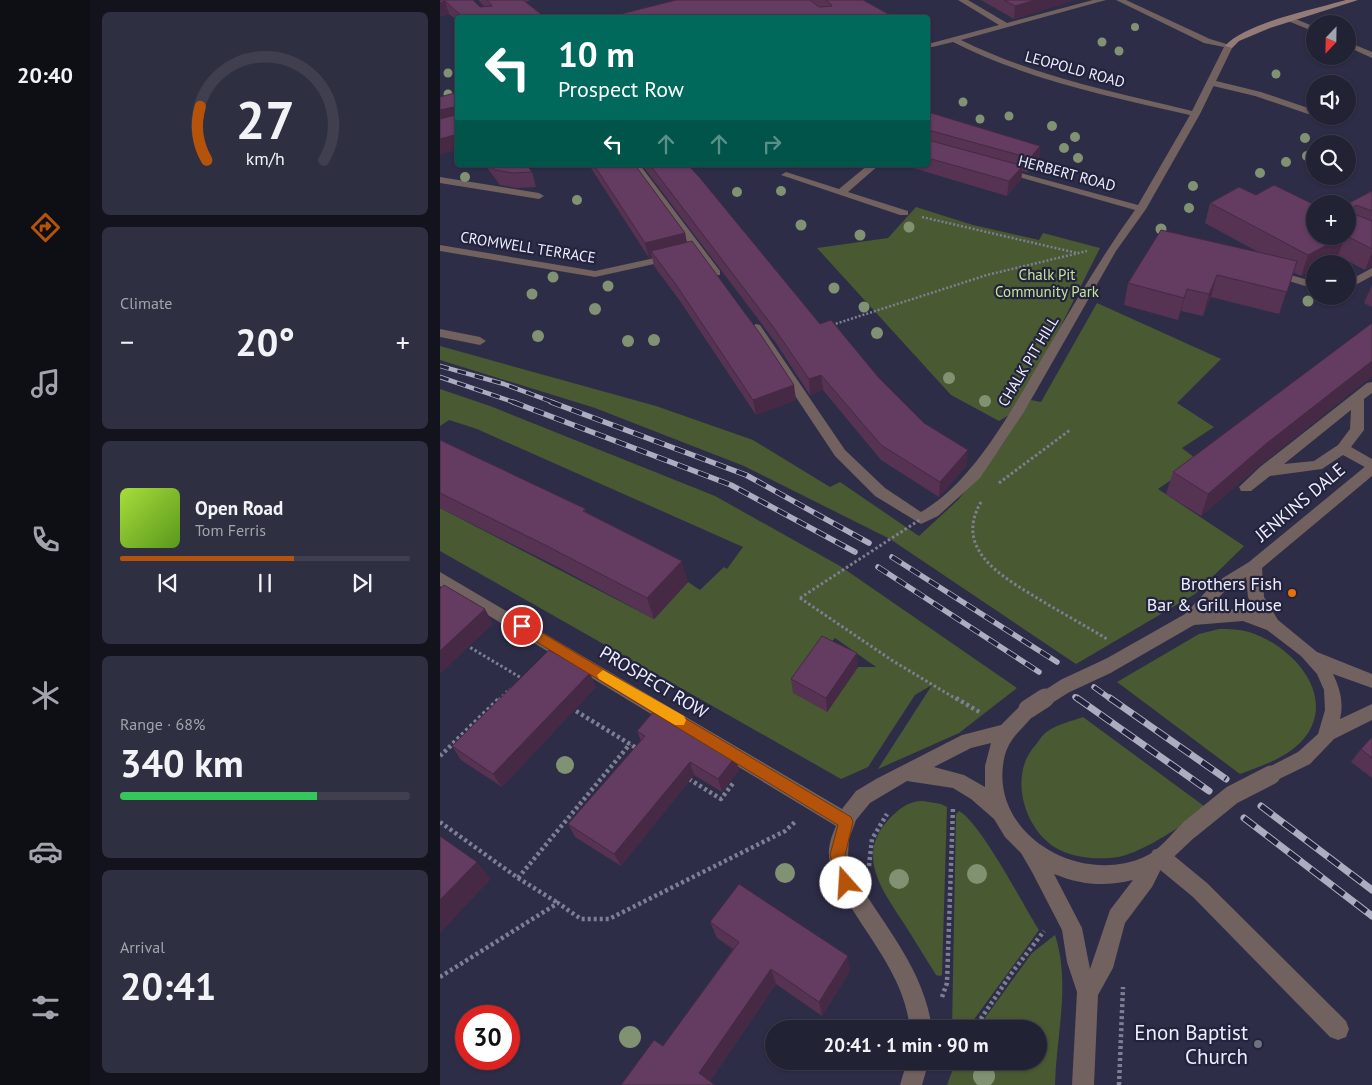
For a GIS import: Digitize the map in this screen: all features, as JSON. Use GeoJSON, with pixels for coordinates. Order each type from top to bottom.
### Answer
{"type":"FeatureCollection","features":[{"type":"Feature","properties":{"kind":"street"},"geometry":{"type":"LineString","coordinates":[[962,0],[1005,25]]}},
{"type":"Feature","properties":{"kind":"street"},"geometry":{"type":"LineString","coordinates":[[930,45],[1102,0]]}},
{"type":"Feature","properties":{"kind":"street"},"geometry":{"type":"LineString","coordinates":[[1123,2],[1136,0]]}},
{"type":"Feature","properties":{"kind":"street"},"geometry":{"type":"LineString","coordinates":[[1123,2],[1207,41],[1229,46],[1243,34],[1354,0]]}},
{"type":"Feature","properties":{"kind":"street"},"geometry":{"type":"LineString","coordinates":[[1291,19],[1306,26]]}},
{"type":"Feature","properties":{"kind":"street","name":"LEOPOLD ROAD"},"geometry":{"type":"LineString","coordinates":[[953,39],[985,56],[1014,67],[1195,114]]}},
{"type":"Feature","properties":{"kind":"street","name":"CHALK PIT HILL"},"geometry":{"type":"LineString","coordinates":[[921,519],[933,512],[975,474],[1018,409],[1111,250],[1141,209],[1212,83],[1229,46]]}},
{"type":"Feature","properties":{"kind":"street"},"geometry":{"type":"LineString","coordinates":[[1356,48],[1372,55]]}},
{"type":"Feature","properties":{"kind":"street"},"geometry":{"type":"LineString","coordinates":[[1212,83],[1258,94],[1306,110]]}},
{"type":"Feature","properties":{"kind":"street"},"geometry":{"type":"LineString","coordinates":[[636,167],[690,252],[722,282]]}},
{"type":"Feature","properties":{"kind":"street"},"geometry":{"type":"LineString","coordinates":[[841,192],[872,167]]}},
{"type":"Feature","properties":{"kind":"street","name":"HERBERT ROAD"},"geometry":{"type":"LineString","coordinates":[[992,168],[1141,209]]}},
{"type":"Feature","properties":{"kind":"street"},"geometry":{"type":"LineString","coordinates":[[786,175],[904,213]]}},
{"type":"Feature","properties":{"kind":"street"},"geometry":{"type":"LineString","coordinates":[[440,180],[539,196]]}},
{"type":"Feature","properties":{"kind":"street","name":"CROMWELL TERRACE"},"geometry":{"type":"LineString","coordinates":[[440,248],[595,274],[625,269],[690,252]]}},
{"type":"Feature","properties":{"kind":"street"},"geometry":{"type":"LineString","coordinates":[[1258,268],[1306,283]]}},
{"type":"Feature","properties":{"kind":"street"},"geometry":{"type":"LineString","coordinates":[[1356,281],[1372,271]]}},
{"type":"Feature","properties":{"kind":"street"},"geometry":{"type":"LineString","coordinates":[[750,321],[840,453],[880,492],[921,519]]}},
{"type":"Feature","properties":{"kind":"street"},"geometry":{"type":"LineString","coordinates":[[440,334],[480,341]]}},
{"type":"Feature","properties":{"kind":"street"},"geometry":{"type":"LineString","coordinates":[[1246,487],[1372,386]]}},
{"type":"Feature","properties":{"kind":"street"},"geometry":{"type":"LineString","coordinates":[[1265,471],[1317,466],[1343,448],[1357,430],[1358,397]]}},
{"type":"Feature","properties":{"kind":"street"},"geometry":{"type":"LineString","coordinates":[[1343,448],[1372,467]]}},
{"type":"Feature","properties":{"kind":"street","name":"JENKINS DALE"},"geometry":{"type":"LineString","coordinates":[[1191,619],[1200,605],[1234,575],[1254,566],[1372,467]]}},
{"type":"Feature","properties":{"kind":"street","name":"JENKINS DALE"},"geometry":{"type":"LineString","coordinates":[[1254,566],[1254,590],[1258,606],[1273,625]]}},
{"type":"Feature","properties":{"kind":"street","name":"PROSPECT ROW"},"geometry":{"type":"LineString","coordinates":[[440,578],[817,802],[846,822]]}},
{"type":"Feature","properties":{"kind":"street"},"geometry":{"type":"LineString","coordinates":[[1000,814],[994,788],[994,765],[1007,731],[1028,709],[1065,686],[1131,654],[1191,619],[1243,615],[1273,625],[1312,656],[1341,670],[1372,681]]}},
{"type":"Feature","properties":{"kind":"street"},"geometry":{"type":"LineString","coordinates":[[1312,656],[1327,677],[1333,696],[1334,710],[1328,734]]}},
{"type":"Feature","properties":{"kind":"street"},"geometry":{"type":"LineString","coordinates":[[1088,992],[1103,968],[1110,938],[1118,917],[1157,860],[1190,829],[1232,795],[1304,758],[1328,734],[1372,711]]}},
{"type":"Feature","properties":{"kind":"street"},"geometry":{"type":"LineString","coordinates":[[921,1020],[920,1008],[911,985],[842,873],[838,855],[846,822],[853,809],[868,794],[968,741],[1007,731]]}},
{"type":"Feature","properties":{"kind":"street"},"geometry":{"type":"LineString","coordinates":[[907,773],[947,777],[964,783],[980,792],[1000,814],[1039,865],[1072,928],[1077,962],[1088,992],[1083,1085]]}},
{"type":"Feature","properties":{"kind":"street"},"geometry":{"type":"LineString","coordinates":[[1022,844],[1056,864],[1094,875],[1114,874],[1157,860]]}},
{"type":"Feature","properties":{"kind":"street"},"geometry":{"type":"LineString","coordinates":[[1157,860],[1200,890],[1338,1029]]}},
{"type":"Feature","properties":{"kind":"street"},"geometry":{"type":"LineString","coordinates":[[910,1085],[915,1070]]}},
{"type":"Feature","properties":{"kind":"path"},"geometry":{"type":"LineString","coordinates":[[904,213],[1078,253]]}},
{"type":"Feature","properties":{"kind":"path"},"geometry":{"type":"LineString","coordinates":[[830,326],[987,275],[1100,248],[1111,250]]}},
{"type":"Feature","properties":{"kind":"path"},"geometry":{"type":"LineString","coordinates":[[996,486],[1070,430]]}},
{"type":"Feature","properties":{"kind":"path"},"geometry":{"type":"LineString","coordinates":[[985,498],[979,505],[974,535],[978,550],[987,563],[1009,581],[1131,654]]}},
{"type":"Feature","properties":{"kind":"path"},"geometry":{"type":"LineString","coordinates":[[921,519],[800,598],[893,661],[1007,731]]}},
{"type":"Feature","properties":{"kind":"path"},"geometry":{"type":"LineString","coordinates":[[464,644],[530,683]]}},
{"type":"Feature","properties":{"kind":"path"},"geometry":{"type":"LineString","coordinates":[[440,756],[521,678]]}},
{"type":"Feature","properties":{"kind":"path"},"geometry":{"type":"LineString","coordinates":[[563,703],[647,754]]}},
{"type":"Feature","properties":{"kind":"path"},"geometry":{"type":"LineString","coordinates":[[518,878],[630,744]]}},
{"type":"Feature","properties":{"kind":"path"},"geometry":{"type":"LineString","coordinates":[[680,774],[721,799],[750,763]]}},
{"type":"Feature","properties":{"kind":"path"},"geometry":{"type":"LineString","coordinates":[[939,990],[942,997],[947,983],[953,801],[960,805]]}},
{"type":"Feature","properties":{"kind":"path"},"geometry":{"type":"LineString","coordinates":[[440,822],[518,878],[581,919],[609,919],[785,831],[817,802]]}},
{"type":"Feature","properties":{"kind":"path"},"geometry":{"type":"LineString","coordinates":[[870,872],[869,860],[872,839],[881,822],[892,808]]}},
{"type":"Feature","properties":{"kind":"path"},"geometry":{"type":"LineString","coordinates":[[440,977],[558,903]]}},
{"type":"Feature","properties":{"kind":"path"},"geometry":{"type":"LineString","coordinates":[[980,1020],[1011,974],[1044,931],[1040,923]]}},
{"type":"Feature","properties":{"kind":"path"},"geometry":{"type":"LineString","coordinates":[[1119,1085],[1124,979]]}},
{"type":"Feature","properties":{"kind":"green space","name":"Chalk Pit Community Park"},"geometry":{"type":"Polygon","coordinates":[[[916,207],[973,225],[1039,240],[1043,233],[1100,248],[1019,409],[999,421],[951,395],[817,248],[888,238],[916,207]]]}},
{"type":"Feature","properties":{"kind":"green space"},"geometry":{"type":"Polygon","coordinates":[[[1097,303],[1221,359],[1177,403],[1214,427],[1182,448],[1199,461],[1158,489],[1244,546],[1195,594],[1076,664],[890,539],[744,466],[595,408],[440,360],[440,346],[656,406],[753,440],[830,487],[840,482],[919,536],[958,500],[1002,445],[1031,400],[1041,402],[1097,303]]]}},
{"type":"Feature","properties":{"kind":"green space"},"geometry":{"type":"Polygon","coordinates":[[[440,389],[490,406],[715,496],[840,566],[1017,688],[959,733],[878,769],[932,685],[915,695],[868,767],[841,779],[440,551],[440,508],[654,619],[688,582],[700,590],[724,567],[727,569],[743,547],[477,429],[449,420],[440,426],[440,389]],[[835,638],[824,651],[827,712],[858,667],[876,667],[835,638]]]}},
{"type":"Feature","properties":{"kind":"green space"},"geometry":{"type":"Polygon","coordinates":[[[1219,629],[1249,632],[1264,638],[1278,647],[1292,658],[1303,671],[1311,685],[1316,701],[1315,717],[1302,741],[1277,759],[1240,774],[1117,682],[1199,634],[1219,629]]]}},
{"type":"Feature","properties":{"kind":"green space"},"geometry":{"type":"Polygon","coordinates":[[[1083,717],[1208,809],[1141,849],[1118,857],[1082,857],[1062,851],[1049,843],[1030,820],[1022,790],[1022,775],[1026,761],[1033,748],[1046,732],[1083,717]]]}},
{"type":"Feature","properties":{"kind":"green space"},"geometry":{"type":"Polygon","coordinates":[[[923,801],[947,807],[942,975],[940,976],[936,975],[886,895],[879,882],[873,857],[874,844],[880,831],[890,818],[905,806],[913,802],[923,801]]]}},
{"type":"Feature","properties":{"kind":"green space"},"geometry":{"type":"Polygon","coordinates":[[[959,811],[979,831],[1039,930],[974,1020],[952,1020],[956,814],[959,811]]]}},
{"type":"Feature","properties":{"kind":"green space"},"geometry":{"type":"Polygon","coordinates":[[[1055,935],[1060,954],[1062,991],[1055,1085],[947,1085],[953,1070],[1047,1070],[1047,1020],[984,1020],[1032,953],[1055,935]]]}},
{"type":"Feature","properties":{"kind":"building"},"geometry":{"type":"Polygon","coordinates":[[[440,0],[473,0],[480,7],[492,6],[487,0],[523,0],[542,15],[461,15],[445,1],[440,3],[440,0]]]}},
{"type":"Feature","properties":{"kind":"building"},"geometry":{"type":"Polygon","coordinates":[[[676,0],[810,0],[819,7],[832,6],[826,0],[863,0],[890,15],[617,15],[676,0]]]}},
{"type":"Feature","properties":{"kind":"building"},"geometry":{"type":"Polygon","coordinates":[[[1004,0],[1035,0],[1015,6],[1004,0]]]}},
{"type":"Feature","properties":{"kind":"building"},"geometry":{"type":"Polygon","coordinates":[[[455,93],[455,115],[454,107],[440,110],[440,97],[455,93]]]}},
{"type":"Feature","properties":{"kind":"building"},"geometry":{"type":"Polygon","coordinates":[[[930,113],[1040,146],[1030,158],[930,131],[930,113]]]}},
{"type":"Feature","properties":{"kind":"building"},"geometry":{"type":"Polygon","coordinates":[[[455,115],[455,135],[440,139],[440,119],[455,115]]]}},
{"type":"Feature","properties":{"kind":"building"},"geometry":{"type":"Polygon","coordinates":[[[930,141],[1023,166],[1009,181],[930,159],[930,141]]]}},
{"type":"Feature","properties":{"kind":"building"},"geometry":{"type":"Polygon","coordinates":[[[493,167],[528,167],[532,172],[513,173],[495,170],[493,167]]]}},
{"type":"Feature","properties":{"kind":"building"},"geometry":{"type":"Polygon","coordinates":[[[595,167],[636,167],[685,233],[645,243],[595,167]]]}},
{"type":"Feature","properties":{"kind":"building"},"geometry":{"type":"Polygon","coordinates":[[[652,167],[690,167],[820,324],[831,320],[879,378],[924,423],[968,450],[940,482],[881,445],[821,375],[809,379],[774,328],[652,167]]]}},
{"type":"Feature","properties":{"kind":"building"},"geometry":{"type":"Polygon","coordinates":[[[1274,185],[1306,201],[1306,245],[1327,245],[1308,255],[1210,203],[1239,187],[1256,195],[1274,185]]]}},
{"type":"Feature","properties":{"kind":"building"},"geometry":{"type":"Polygon","coordinates":[[[1372,191],[1372,211],[1356,205],[1356,199],[1372,191]]]}},
{"type":"Feature","properties":{"kind":"building"},"geometry":{"type":"Polygon","coordinates":[[[1356,215],[1372,221],[1372,249],[1356,241],[1356,215]]]}},
{"type":"Feature","properties":{"kind":"building"},"geometry":{"type":"Polygon","coordinates":[[[1161,230],[1297,261],[1287,292],[1217,275],[1209,294],[1187,289],[1184,298],[1128,283],[1161,230]]]}},
{"type":"Feature","properties":{"kind":"building"},"geometry":{"type":"Polygon","coordinates":[[[692,241],[761,335],[794,385],[753,400],[677,286],[651,251],[692,241]]]}},
{"type":"Feature","properties":{"kind":"building"},"geometry":{"type":"Polygon","coordinates":[[[1372,323],[1372,361],[1267,443],[1208,494],[1173,472],[1372,323]]]}},
{"type":"Feature","properties":{"kind":"building"},"geometry":{"type":"Polygon","coordinates":[[[440,440],[586,509],[583,511],[682,561],[647,598],[440,493],[440,440]]]}},
{"type":"Feature","properties":{"kind":"building"},"geometry":{"type":"Polygon","coordinates":[[[444,585],[485,609],[440,651],[440,589],[444,585]]]}},
{"type":"Feature","properties":{"kind":"building"},"geometry":{"type":"Polygon","coordinates":[[[822,636],[857,653],[826,698],[791,679],[822,636]]]}},
{"type":"Feature","properties":{"kind":"building"},"geometry":{"type":"Polygon","coordinates":[[[549,650],[590,673],[493,774],[452,746],[549,650]]]}},
{"type":"Feature","properties":{"kind":"building"},"geometry":{"type":"Polygon","coordinates":[[[654,711],[735,757],[718,779],[690,762],[614,854],[568,824],[645,736],[637,731],[654,711]]]}},
{"type":"Feature","properties":{"kind":"building"},"geometry":{"type":"Polygon","coordinates":[[[1372,737],[1372,758],[1361,749],[1372,737]]]}},
{"type":"Feature","properties":{"kind":"building"},"geometry":{"type":"Polygon","coordinates":[[[440,836],[477,862],[440,900],[440,836]]]}},
{"type":"Feature","properties":{"kind":"building"},"geometry":{"type":"Polygon","coordinates":[[[739,884],[848,956],[819,1002],[771,969],[699,1073],[715,1085],[621,1085],[654,1040],[663,1046],[739,942],[710,922],[739,884]]]}},
{"type":"Feature","properties":{"kind":"railway"},"geometry":{"type":"LineString","coordinates":[[440,366],[504,384],[555,403]]}},
{"type":"Feature","properties":{"kind":"railway"},"geometry":{"type":"LineString","coordinates":[[440,377],[516,403]]}},
{"type":"Feature","properties":{"kind":"railway"},"geometry":{"type":"LineString","coordinates":[[513,402],[731,485],[855,552]]}},
{"type":"Feature","properties":{"kind":"railway"},"geometry":{"type":"LineString","coordinates":[[551,402],[746,475],[869,543]]}},
{"type":"Feature","properties":{"kind":"railway"},"geometry":{"type":"LineString","coordinates":[[892,557],[1057,662]]}},
{"type":"Feature","properties":{"kind":"railway"},"geometry":{"type":"LineString","coordinates":[[878,567],[1039,672]]}},
{"type":"Feature","properties":{"kind":"railway"},"geometry":{"type":"LineString","coordinates":[[1094,687],[1112,700]]}},
{"type":"Feature","properties":{"kind":"railway"},"geometry":{"type":"LineString","coordinates":[[1075,697],[1079,700]]}},
{"type":"Feature","properties":{"kind":"railway"},"geometry":{"type":"LineString","coordinates":[[1077,698],[1209,791]]}},
{"type":"Feature","properties":{"kind":"railway"},"geometry":{"type":"LineString","coordinates":[[1110,698],[1226,779]]}},
{"type":"Feature","properties":{"kind":"railway"},"geometry":{"type":"LineString","coordinates":[[1261,806],[1372,890]]}},
{"type":"Feature","properties":{"kind":"railway"},"geometry":{"type":"LineString","coordinates":[[1244,818],[1372,916]]}},
{"type":"Feature","properties":{"kind":"slow traffic"},"geometry":{"type":"LineString","coordinates":[[603,675],[679,720]]}},
{"type":"Feature","properties":{"kind":"place","name":"Brothers Fish Bar & Grill House"},"geometry":{"type":"Point","coordinates":[1292,593]}},
{"type":"Feature","properties":{"kind":"place","name":"Enon Baptist Church"},"geometry":{"type":"Point","coordinates":[1258,1044]}},
{"type":"Feature","properties":{"kind":"route"},"geometry":{"type":"LineString","coordinates":[[522,626],[817,802],[846,822],[840,839],[838,855],[839,865],[846,883]]}}]}
